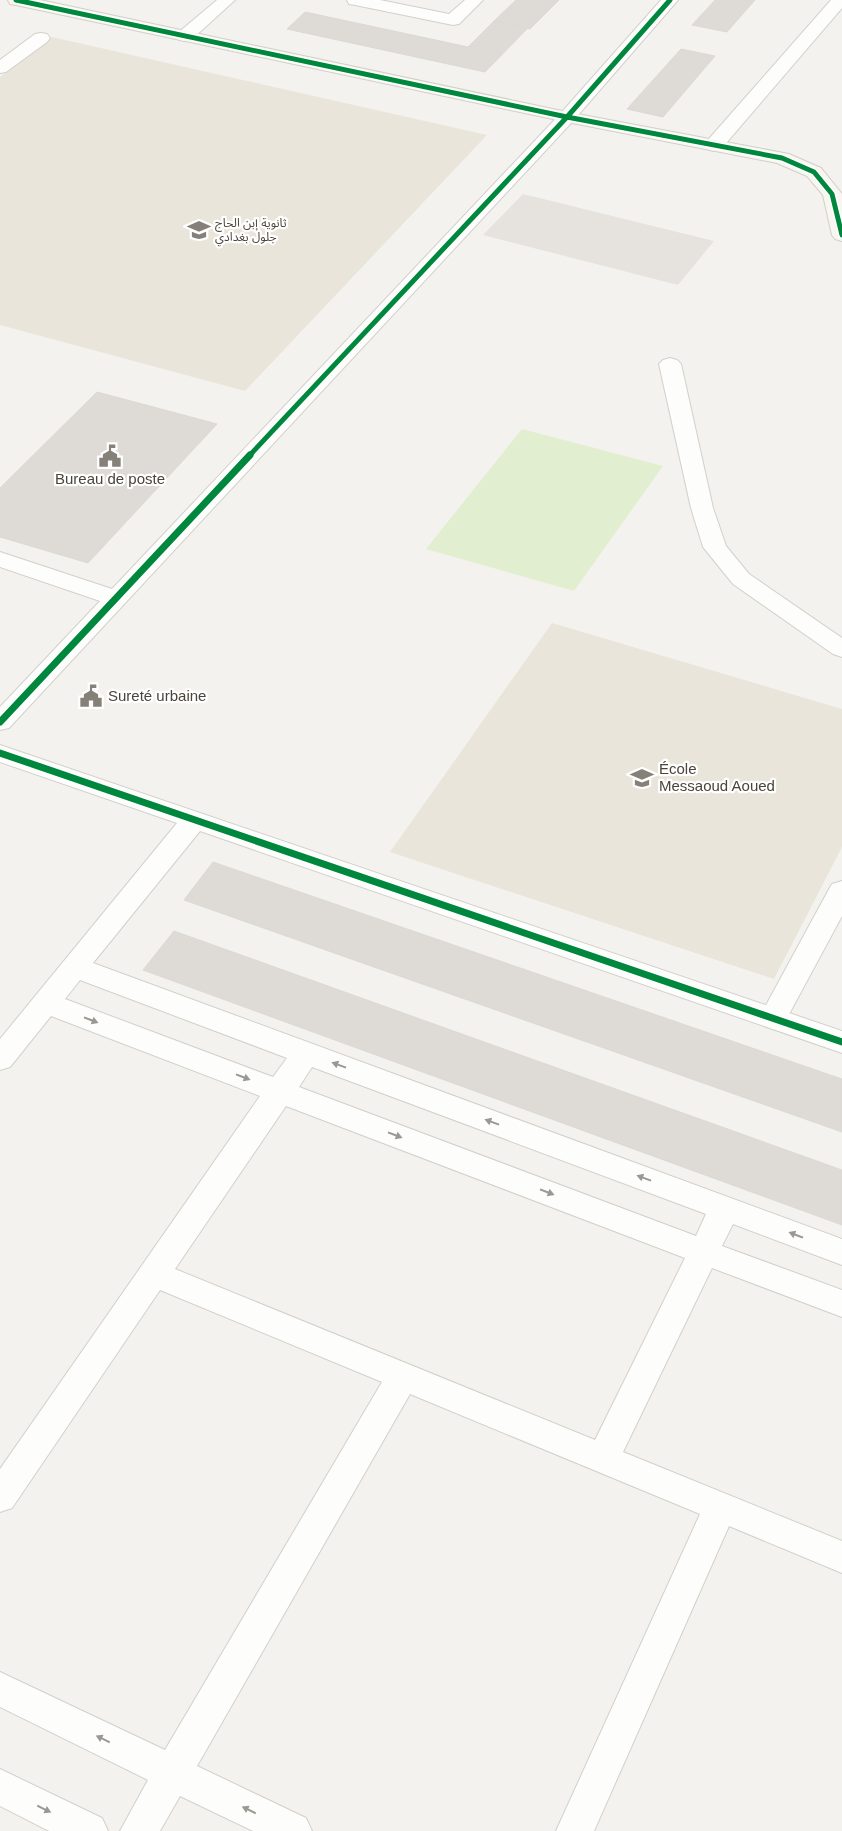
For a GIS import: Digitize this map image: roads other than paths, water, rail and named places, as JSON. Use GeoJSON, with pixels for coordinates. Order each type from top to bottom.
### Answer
{"type":"FeatureCollection","features":[{"type":"Feature","properties":{"kind":"street"},"geometry":{"type":"LineString","coordinates":[[16,0],[567,116],[782,158],[814,172],[832,194],[842,235]]}},
{"type":"Feature","properties":{"kind":"street"},"geometry":{"type":"LineString","coordinates":[[185,36],[227,0]]}},
{"type":"Feature","properties":{"kind":"street"},"geometry":{"type":"LineString","coordinates":[[355,0],[453,20],[474,0]]}},
{"type":"Feature","properties":{"kind":"street"},"geometry":{"type":"LineString","coordinates":[[0,722],[567,116],[670,0]]}},
{"type":"Feature","properties":{"kind":"street"},"geometry":{"type":"LineString","coordinates":[[714,145],[840,0]]}},
{"type":"Feature","properties":{"kind":"street"},"geometry":{"type":"LineString","coordinates":[[0,68],[42,38]]}},
{"type":"Feature","properties":{"kind":"street"},"geometry":{"type":"LineString","coordinates":[[670,364],[702,508],[715,547],[742,579],[842,649]]}},
{"type":"Feature","properties":{"kind":"street"},"geometry":{"type":"LineString","coordinates":[[0,560],[116,598]]}},
{"type":"Feature","properties":{"kind":"street"},"geometry":{"type":"LineString","coordinates":[[0,753],[842,1042]]}},
{"type":"Feature","properties":{"kind":"street"},"geometry":{"type":"LineString","coordinates":[[0,1059],[194,820]]}},
{"type":"Feature","properties":{"kind":"street"},"geometry":{"type":"LineString","coordinates":[[772,1018],[842,891]]}},
{"type":"Feature","properties":{"kind":"street"},"geometry":{"type":"LineString","coordinates":[[74,967],[842,1252]]}},
{"type":"Feature","properties":{"kind":"street"},"geometry":{"type":"LineString","coordinates":[[46,1003],[842,1304]]}},
{"type":"Feature","properties":{"kind":"street"},"geometry":{"type":"LineString","coordinates":[[0,1497],[281,1092],[306,1053]]}},
{"type":"Feature","properties":{"kind":"street"},"geometry":{"type":"LineString","coordinates":[[603,1458],[725,1208]]}},
{"type":"Feature","properties":{"kind":"street"},"geometry":{"type":"LineString","coordinates":[[154,1274],[842,1557]]}},
{"type":"Feature","properties":{"kind":"street"},"geometry":{"type":"LineString","coordinates":[[139,1831],[403,1376]]}},
{"type":"Feature","properties":{"kind":"street"},"geometry":{"type":"LineString","coordinates":[[575,1831],[720,1506]]}},
{"type":"Feature","properties":{"kind":"street"},"geometry":{"type":"LineString","coordinates":[[0,1689],[293,1831]]}},
{"type":"Feature","properties":{"kind":"street"},"geometry":{"type":"LineString","coordinates":[[0,1787],[89,1831]]}},
{"type":"Feature","properties":{"kind":"place","name":"ثانوية إبن الحاج جلول بغدادي"},"geometry":{"type":"Point","coordinates":[199,230]}},
{"type":"Feature","properties":{"kind":"place","name":"Bureau de poste"},"geometry":{"type":"Point","coordinates":[110,456]}},
{"type":"Feature","properties":{"kind":"place","name":"Sureté urbaine"},"geometry":{"type":"Point","coordinates":[91,696]}},
{"type":"Feature","properties":{"kind":"place","name":"École Messaoud Aoued"},"geometry":{"type":"Point","coordinates":[642,778]}}]}
